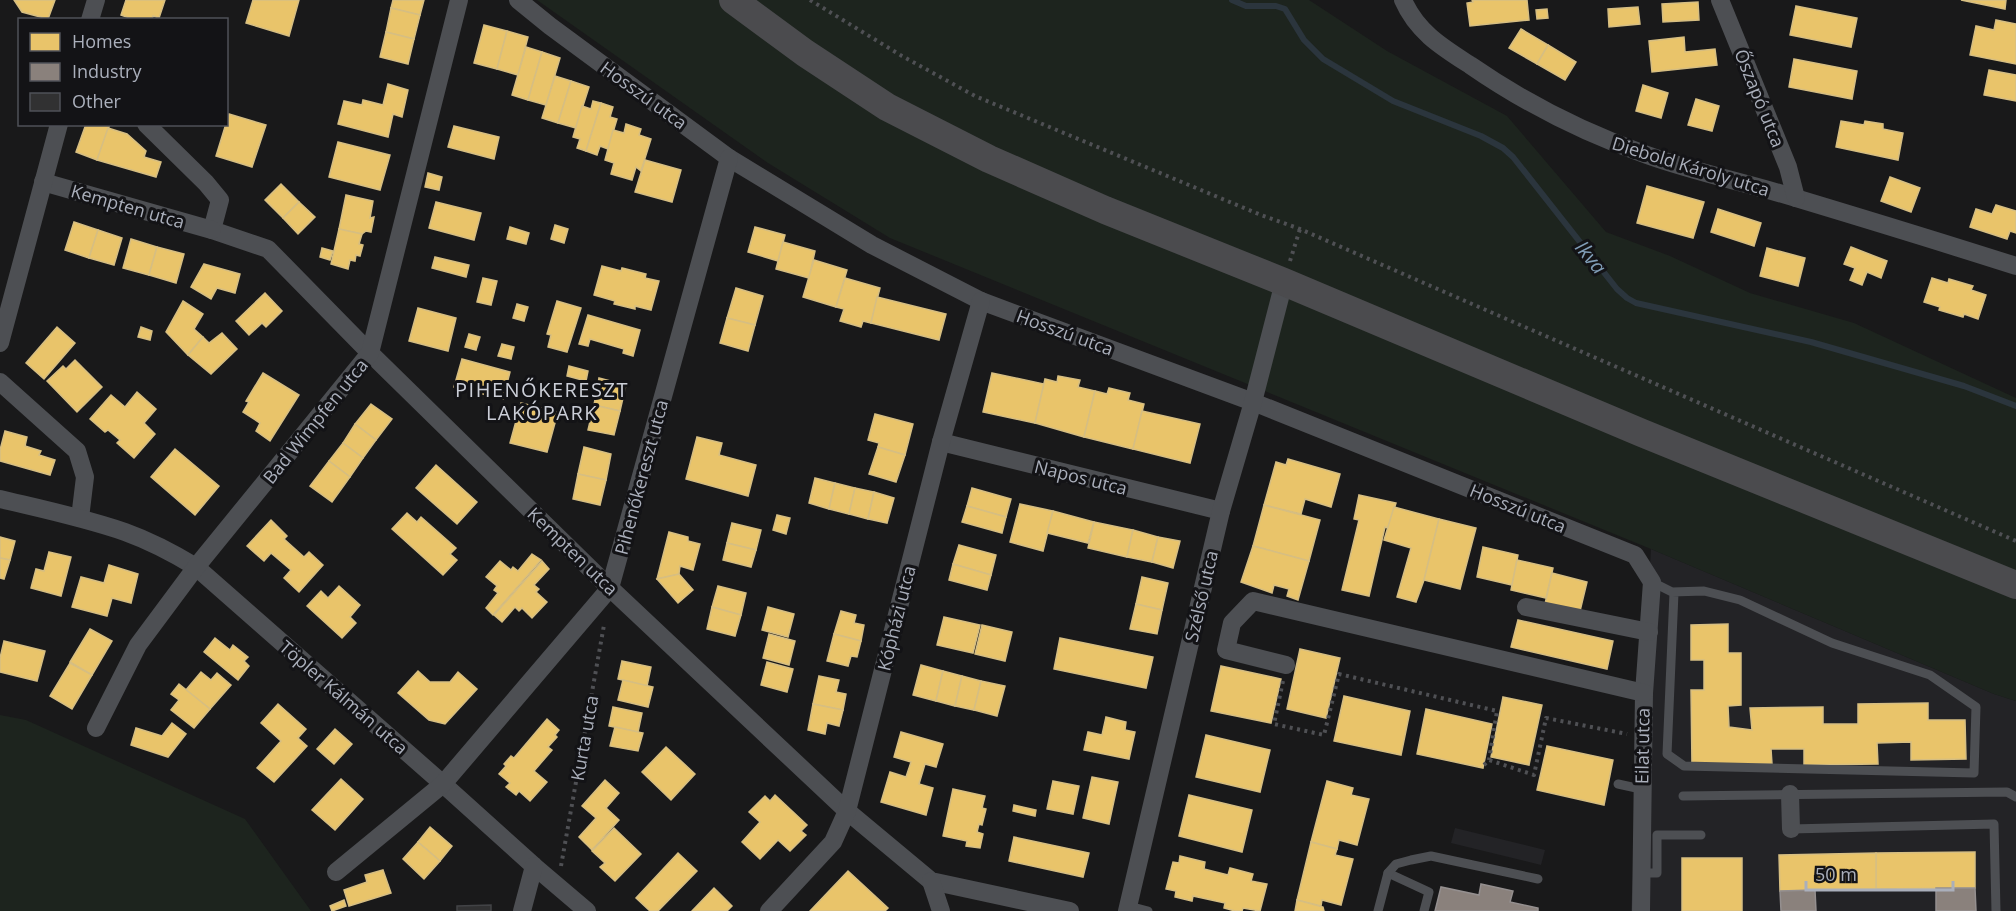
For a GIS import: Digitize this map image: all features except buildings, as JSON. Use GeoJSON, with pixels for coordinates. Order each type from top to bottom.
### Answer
{"type":"FeatureCollection","features":[{"type":"Feature","properties":{"kind":"main road"},"geometry":{"type":"LineString","coordinates":[[733,0],[805,53],[888,107],[989,159],[1105,210],[2016,585]]}},
{"type":"Feature","properties":{"kind":"street"},"geometry":{"type":"LineString","coordinates":[[91,18],[96,0]]}},
{"type":"Feature","properties":{"kind":"street","name":"Bad Wimpfen utca"},"geometry":{"type":"LineString","coordinates":[[96,728],[138,645],[196,567],[370,353],[459,0]]}},
{"type":"Feature","properties":{"kind":"street","name":"Hosszú utca"},"geometry":{"type":"LineString","coordinates":[[518,0],[729,158],[872,245],[981,301],[1253,402],[1635,555],[1652,582]]}},
{"type":"Feature","properties":{"kind":"street","name":"Diebold Károly utca"},"geometry":{"type":"LineString","coordinates":[[1404,0],[1409,13],[1429,38],[1490,79],[1585,131],[1648,156],[1796,198],[2016,266]]}},
{"type":"Feature","properties":{"kind":"street","name":"Őszapó utca"},"geometry":{"type":"LineString","coordinates":[[1720,0],[1788,167],[1796,198]]}},
{"type":"Feature","properties":{"kind":"street"},"geometry":{"type":"LineString","coordinates":[[0,343],[58,126]]}},
{"type":"Feature","properties":{"kind":"street"},"geometry":{"type":"LineString","coordinates":[[148,126],[206,183],[220,200],[212,230]]}},
{"type":"Feature","properties":{"kind":"street","name":"Pihenőkereszt utca"},"geometry":{"type":"LineString","coordinates":[[336,872],[443,784],[610,588],[729,158]]}},
{"type":"Feature","properties":{"kind":"street","name":"Kempten utca"},"geometry":{"type":"LineString","coordinates":[[43,182],[212,230],[268,249],[370,353],[610,588],[847,811],[932,881],[1070,911]]}},
{"type":"Feature","properties":{"kind":"street","name":"Szélső utca"},"geometry":{"type":"LineString","coordinates":[[1128,908],[1221,511],[1253,402],[1284,282]]}},
{"type":"Feature","properties":{"kind":"street","name":"Kópházi utca"},"geometry":{"type":"LineString","coordinates":[[769,911],[833,842],[847,811],[941,442],[981,301]]}},
{"type":"Feature","properties":{"kind":"street"},"geometry":{"type":"LineString","coordinates":[[0,382],[77,451],[85,477],[80,518]]}},
{"type":"Feature","properties":{"kind":"street","name":"Napos utca"},"geometry":{"type":"LineString","coordinates":[[941,442],[1221,511]]}},
{"type":"Feature","properties":{"kind":"street","name":"Töpler Kálmán utca"},"geometry":{"type":"LineString","coordinates":[[0,499],[80,518],[125,532],[162,547],[196,567],[586,911]]}},
{"type":"Feature","properties":{"kind":"street","name":"Eilat utca"},"geometry":{"type":"LineString","coordinates":[[1641,911],[1644,693],[1652,582]]}},
{"type":"Feature","properties":{"kind":"street","name":"Szélső utca"},"geometry":{"type":"LineString","coordinates":[[1286,665],[1226,650],[1232,623],[1253,601],[1644,693]]}},
{"type":"Feature","properties":{"kind":"street"},"geometry":{"type":"LineString","coordinates":[[1526,607],[1648,632]]}},
{"type":"Feature","properties":{"kind":"street"},"geometry":{"type":"LineString","coordinates":[[1790,794],[1791,829]]}},
{"type":"Feature","properties":{"kind":"street"},"geometry":{"type":"LineString","coordinates":[[522,911],[534,866]]}},
{"type":"Feature","properties":{"kind":"street"},"geometry":{"type":"LineString","coordinates":[[932,881],[941,911]]}},
{"type":"Feature","properties":{"kind":"lane"},"geometry":{"type":"LineString","coordinates":[[1652,582],[1672,592],[1704,591],[1740,600],[1832,643],[1930,675],[1976,706],[1974,773],[1684,766],[1667,754],[1674,593],[1672,592]]}},
{"type":"Feature","properties":{"kind":"lane"},"geometry":{"type":"LineString","coordinates":[[1618,784],[1641,789]]}},
{"type":"Feature","properties":{"kind":"lane"},"geometry":{"type":"LineString","coordinates":[[1683,796],[2007,792],[2016,797]]}},
{"type":"Feature","properties":{"kind":"lane"},"geometry":{"type":"LineString","coordinates":[[1791,829],[1994,824],[1996,911]]}},
{"type":"Feature","properties":{"kind":"lane"},"geometry":{"type":"LineString","coordinates":[[1641,873],[1657,873],[1657,835],[1701,835]]}},
{"type":"Feature","properties":{"kind":"lane"},"geometry":{"type":"LineString","coordinates":[[1378,911],[1388,873],[1396,864],[1431,856],[1538,879]]}},
{"type":"Feature","properties":{"kind":"lane"},"geometry":{"type":"LineString","coordinates":[[1388,873],[1429,892],[1424,911]]}},
{"type":"Feature","properties":{"kind":"lane"},"geometry":{"type":"LineString","coordinates":[[1128,908],[1148,911]]}},
{"type":"Feature","properties":{"kind":"path"},"geometry":{"type":"LineString","coordinates":[[810,0],[902,56],[975,96],[1218,198],[1300,229],[2016,541]]}},
{"type":"Feature","properties":{"kind":"path"},"geometry":{"type":"LineString","coordinates":[[1284,282],[1300,229]]}},
{"type":"Feature","properties":{"kind":"path","name":"Kurta utca"},"geometry":{"type":"LineString","coordinates":[[558,887],[604,622]]}},
{"type":"Feature","properties":{"kind":"path"},"geometry":{"type":"LineString","coordinates":[[1279,698],[1274,724],[1324,735],[1339,674],[1497,711],[1489,760],[1484,765]]}},
{"type":"Feature","properties":{"kind":"path"},"geometry":{"type":"LineString","coordinates":[[1489,760],[1534,775],[1545,718],[1643,737]]}},
{"type":"Feature","properties":{"kind":"shaded area"},"geometry":{"type":"Polygon","coordinates":[[[537,0],[1309,0],[1387,51],[1507,116],[1606,232],[1670,256],[1750,293],[1854,323],[2016,398],[2016,701],[1994,694],[1651,549],[890,238],[768,163],[537,0]]]}},
{"type":"Feature","properties":{"kind":"shaded area"},"geometry":{"type":"Polygon","coordinates":[[[1651,549],[1994,694],[2016,701],[2016,911],[1631,911],[1651,549]]]}},
{"type":"Feature","properties":{"kind":"shaded area"},"geometry":{"type":"Polygon","coordinates":[[[0,715],[26,720],[245,819],[311,911],[0,911],[0,715]]]}},
{"type":"Feature","properties":{"kind":"shaded area"},"geometry":{"type":"Polygon","coordinates":[[[1455,828],[1545,850],[1541,865],[1451,843],[1455,828]]]}},
{"type":"Feature","properties":{"kind":"waterway","name":"Ikva"},"geometry":{"type":"LineString","coordinates":[[1232,0],[1246,6],[1276,6],[1285,9],[1304,40],[1323,59],[1393,101],[1481,136],[1503,148],[1513,157],[1617,289],[1636,303],[1811,342],[1964,386],[2016,406]]}},
{"type":"Feature","properties":{"kind":"district","name":"PIHENŐKERESZT LAKÓPARK"},"geometry":{"type":"Point","coordinates":[542,400]}}]}
